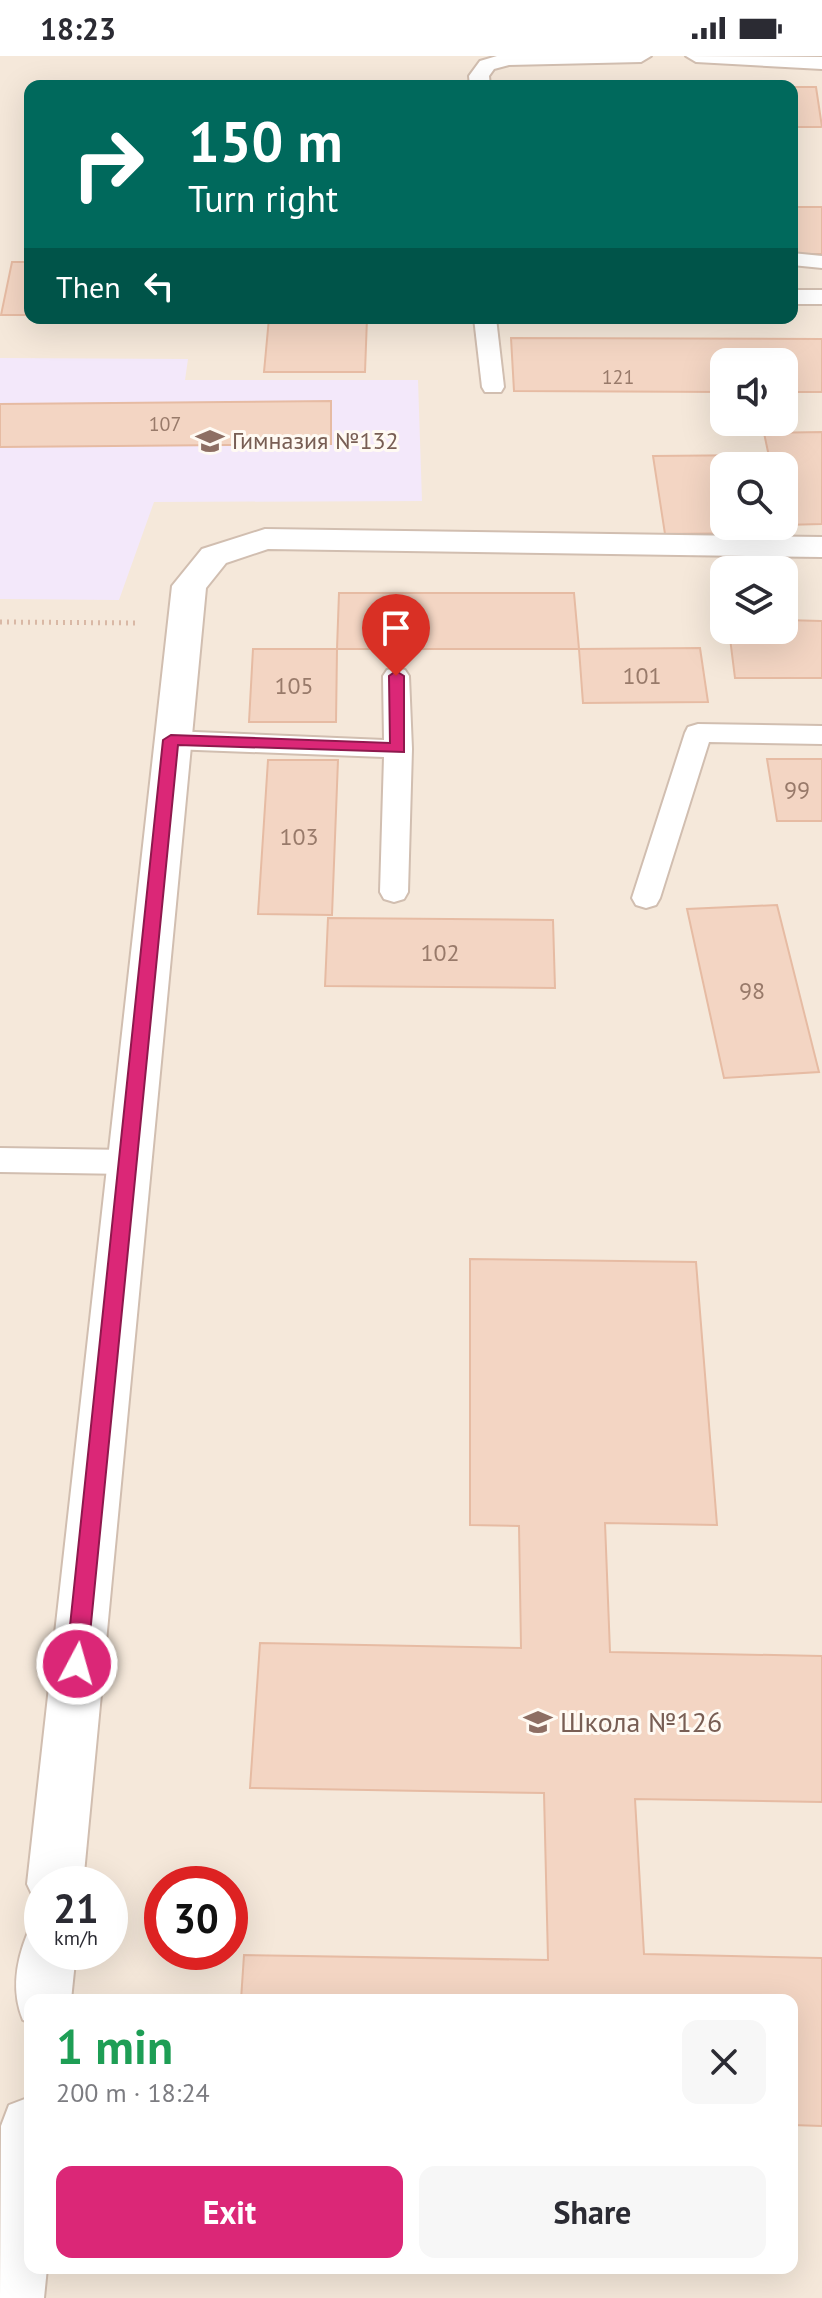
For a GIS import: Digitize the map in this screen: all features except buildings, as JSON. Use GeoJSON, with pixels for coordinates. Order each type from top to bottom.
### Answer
{"type":"FeatureCollection","features":[{"type":"Feature","properties":{"kind":"street"},"geometry":{"type":"LineString","coordinates":[[57,1866],[189,586],[214,556],[265,539],[822,547]]}},
{"type":"Feature","properties":{"kind":"street"},"geometry":{"type":"LineString","coordinates":[[44,1994],[46,1970]]}},
{"type":"Feature","properties":{"kind":"street"},"geometry":{"type":"LineString","coordinates":[[9,2287],[24,2172]]}},
{"type":"Feature","properties":{"kind":"lane"},"geometry":{"type":"LineString","coordinates":[[479,80],[487,65],[508,59],[641,56]]}},
{"type":"Feature","properties":{"kind":"lane"},"geometry":{"type":"LineString","coordinates":[[696,56],[822,63]]}},
{"type":"Feature","properties":{"kind":"lane"},"geometry":{"type":"LineString","coordinates":[[798,260],[822,262]]}},
{"type":"Feature","properties":{"kind":"lane"},"geometry":{"type":"LineString","coordinates":[[798,297],[822,297]]}},
{"type":"Feature","properties":{"kind":"lane"},"geometry":{"type":"LineString","coordinates":[[486,324],[493,387]]}},
{"type":"Feature","properties":{"kind":"lane"},"geometry":{"type":"LineString","coordinates":[[394,892],[398,749],[396,676]]}},
{"type":"Feature","properties":{"kind":"lane"},"geometry":{"type":"LineString","coordinates":[[646,898],[698,733],[822,735]]}},
{"type":"Feature","properties":{"kind":"lane"},"geometry":{"type":"LineString","coordinates":[[171,740],[398,749]]}},
{"type":"Feature","properties":{"kind":"lane"},"geometry":{"type":"LineString","coordinates":[[0,1160],[128,1162]]}},
{"type":"Feature","properties":{"kind":"path"},"geometry":{"type":"LineString","coordinates":[[0,622],[185,623]]}},
{"type":"Feature","properties":{"kind":"shaded area"},"geometry":{"type":"Polygon","coordinates":[[[0,56],[822,56],[822,2298],[0,2298],[0,56]]]}},
{"type":"Feature","properties":{"kind":"shaded area","name":"Гимназия №132"},"geometry":{"type":"Polygon","coordinates":[[[0,358],[188,359],[185,380],[418,380],[422,501],[154,502],[119,600],[0,599],[0,358]]]}},
{"type":"Feature","properties":{"kind":"place","name":"Гимназия №132"},"geometry":{"type":"Point","coordinates":[210,441]}},
{"type":"Feature","properties":{"kind":"place","name":"Школа №126"},"geometry":{"type":"Point","coordinates":[538,1722]}},
{"type":"Feature","properties":{"kind":"route"},"geometry":{"type":"LineString","coordinates":[[77,1664],[171,740],[398,749],[396,676]]}}]}
